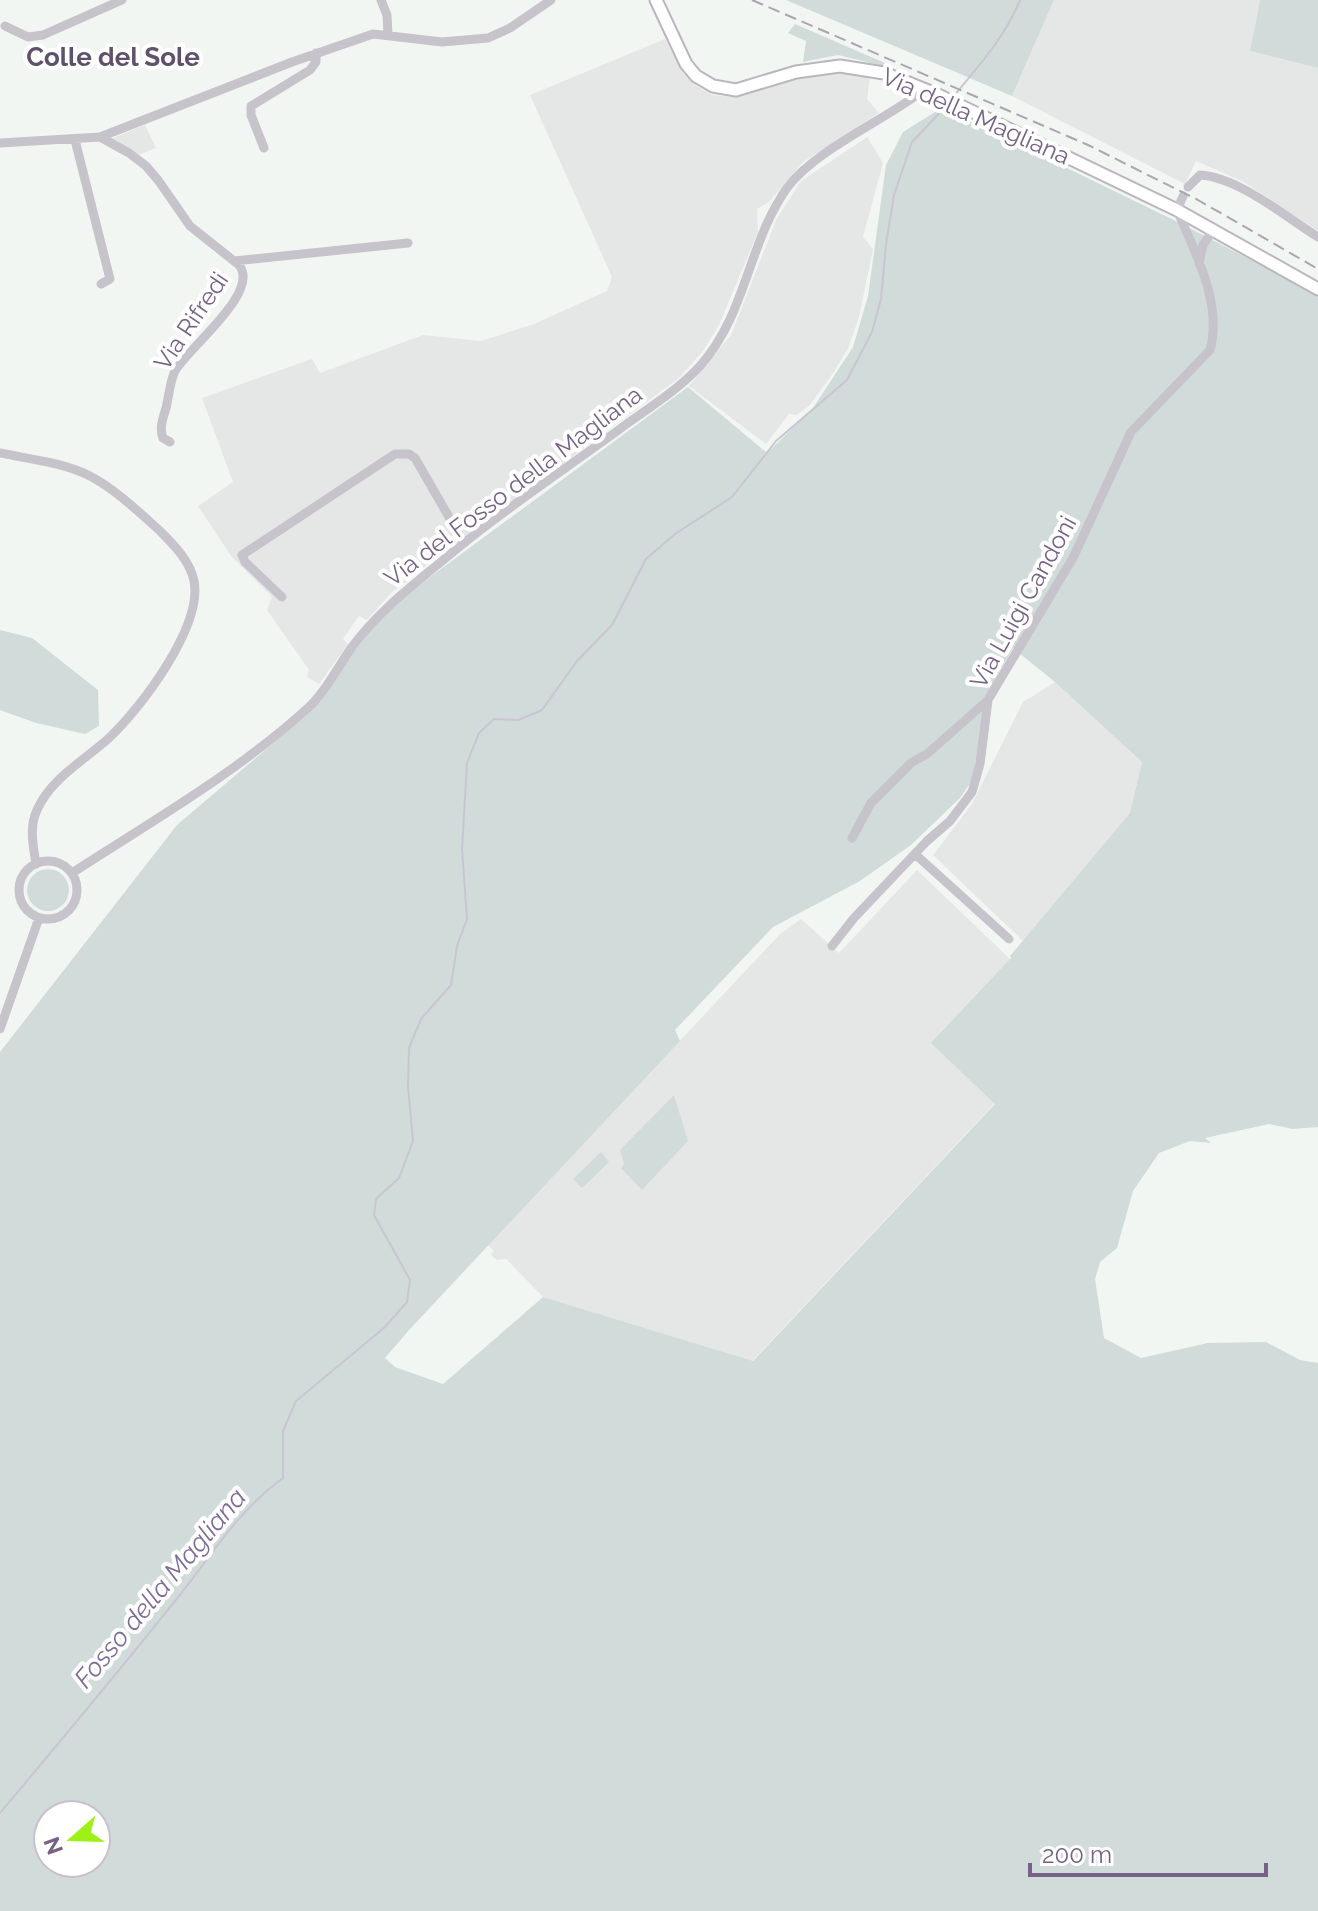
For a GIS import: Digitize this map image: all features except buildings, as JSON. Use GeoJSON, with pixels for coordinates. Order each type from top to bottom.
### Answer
{"type":"FeatureCollection","features":[{"type":"Feature","properties":{"kind":"main road","name":"Via della Magliana"},"geometry":{"type":"LineString","coordinates":[[656,0],[689,69],[719,88],[742,89],[796,72],[840,66],[870,68],[930,92],[1177,210],[1318,289]]}},
{"type":"Feature","properties":{"kind":"street"},"geometry":{"type":"LineString","coordinates":[[5,26],[28,37],[43,35],[122,0]]}},
{"type":"Feature","properties":{"kind":"street"},"geometry":{"type":"LineString","coordinates":[[381,0],[387,15],[388,34]]}},
{"type":"Feature","properties":{"kind":"street"},"geometry":{"type":"LineString","coordinates":[[0,143],[100,137],[368,35],[388,34],[430,42],[485,39],[510,28],[551,0]]}},
{"type":"Feature","properties":{"kind":"street"},"geometry":{"type":"LineString","coordinates":[[264,148],[251,115],[251,106],[310,70],[316,62],[316,53]]}},
{"type":"Feature","properties":{"kind":"street","name":"Via del Fosso della Magliana"},"geometry":{"type":"LineString","coordinates":[[72,873],[214,782],[290,723],[313,703],[352,647],[385,608],[464,543],[679,385],[717,346],[767,224],[788,188],[812,163],[930,92]]}},
{"type":"Feature","properties":{"kind":"street","name":"Via Rifredi"},"geometry":{"type":"LineString","coordinates":[[100,137],[146,166],[190,226],[234,261],[244,274],[242,290],[174,373],[161,428],[163,438],[170,442]]}},
{"type":"Feature","properties":{"kind":"street"},"geometry":{"type":"LineString","coordinates":[[75,140],[110,279],[101,284]]}},
{"type":"Feature","properties":{"kind":"street"},"geometry":{"type":"LineString","coordinates":[[1177,210],[1185,191],[1200,175],[1219,178],[1318,237]]}},
{"type":"Feature","properties":{"kind":"street","name":"Via Luigi Candoni"},"geometry":{"type":"LineString","coordinates":[[832,946],[854,918],[950,821],[972,792],[980,764],[988,700],[1074,556],[1131,432],[1210,350],[1214,314],[1199,264],[1177,210]]}},
{"type":"Feature","properties":{"kind":"street"},"geometry":{"type":"LineString","coordinates":[[1199,264],[1203,245],[1214,229]]}},
{"type":"Feature","properties":{"kind":"street"},"geometry":{"type":"LineString","coordinates":[[234,261],[408,243]]}},
{"type":"Feature","properties":{"kind":"street"},"geometry":{"type":"LineString","coordinates":[[0,453],[75,470],[103,484],[174,545],[187,564],[194,584],[192,609],[182,637],[149,689],[113,734],[55,783],[39,804],[32,827],[36,864]]}},
{"type":"Feature","properties":{"kind":"street"},"geometry":{"type":"LineString","coordinates":[[282,597],[245,562],[242,555],[395,454],[409,454],[415,458],[464,543]]}},
{"type":"Feature","properties":{"kind":"street"},"geometry":{"type":"LineString","coordinates":[[852,838],[871,803],[911,763],[927,754],[988,700]]}},
{"type":"Feature","properties":{"kind":"street"},"geometry":{"type":"LineString","coordinates":[[915,854],[1009,939]]}},
{"type":"Feature","properties":{"kind":"street"},"geometry":{"type":"LineString","coordinates":[[55,861],[72,873],[78,890],[72,907],[58,918],[39,918],[23,905],[19,886],[22,876],[36,864],[55,861]]}},
{"type":"Feature","properties":{"kind":"street"},"geometry":{"type":"LineString","coordinates":[[0,1029],[39,918]]}},
{"type":"Feature","properties":{"kind":"shaded area"},"geometry":{"type":"Polygon","coordinates":[[[786,0],[1054,0],[1012,96],[786,0]]]}},
{"type":"Feature","properties":{"kind":"shaded area"},"geometry":{"type":"Polygon","coordinates":[[[1054,0],[1260,0],[1250,51],[1318,68],[1318,231],[1244,182],[1196,161],[1185,184],[1012,96],[1054,0]]]}},
{"type":"Feature","properties":{"kind":"shaded area"},"geometry":{"type":"Polygon","coordinates":[[[1260,0],[1318,0],[1318,68],[1250,51],[1260,0]]]}},
{"type":"Feature","properties":{"kind":"shaded area"},"geometry":{"type":"Polygon","coordinates":[[[795,24],[885,63],[883,66],[838,55],[803,62],[806,41],[788,33],[795,24]]]}},
{"type":"Feature","properties":{"kind":"shaded area"},"geometry":{"type":"Polygon","coordinates":[[[665,39],[682,72],[695,85],[712,95],[735,97],[828,70],[870,77],[867,99],[879,113],[803,162],[769,202],[757,209],[758,232],[719,325],[703,351],[679,378],[392,592],[367,620],[359,616],[343,639],[348,644],[319,684],[307,677],[309,670],[267,610],[272,597],[231,556],[198,506],[233,482],[202,398],[312,359],[320,373],[423,335],[481,341],[534,324],[607,291],[612,277],[530,95],[665,39]]]}},
{"type":"Feature","properties":{"kind":"shaded area"},"geometry":{"type":"Polygon","coordinates":[[[935,112],[964,118],[1180,223],[1318,295],[1318,1127],[1293,1129],[1269,1124],[1205,1138],[1211,1143],[1190,1141],[1159,1153],[1133,1191],[1117,1248],[1100,1262],[1095,1279],[1104,1338],[1141,1358],[1208,1343],[1266,1342],[1300,1360],[1318,1363],[1318,1911],[0,1911],[0,1052],[177,825],[305,716],[380,618],[407,594],[688,387],[767,453],[813,408],[853,347],[868,296],[886,165],[903,132],[935,112]],[[1013,648],[995,680],[975,771],[960,798],[911,845],[860,881],[773,927],[675,1030],[680,1041],[385,1358],[395,1367],[443,1384],[543,1297],[753,1361],[995,1104],[931,1043],[1011,958],[1130,813],[1142,762],[1013,648]]]}},
{"type":"Feature","properties":{"kind":"shaded area"},"geometry":{"type":"Polygon","coordinates":[[[145,125],[156,148],[136,156],[108,140],[145,125]]]}},
{"type":"Feature","properties":{"kind":"shaded area"},"geometry":{"type":"Polygon","coordinates":[[[867,137],[883,163],[863,237],[873,249],[859,317],[848,349],[810,405],[797,415],[789,414],[766,444],[689,386],[731,335],[777,218],[801,181],[867,137]]]}},
{"type":"Feature","properties":{"kind":"shaded area"},"geometry":{"type":"Polygon","coordinates":[[[0,630],[32,638],[98,690],[99,726],[85,734],[36,723],[0,710],[0,630]]]}},
{"type":"Feature","properties":{"kind":"shaded area"},"geometry":{"type":"Polygon","coordinates":[[[1055,682],[1142,762],[1130,813],[1023,941],[933,855],[972,804],[1023,702],[1055,682]]]}},
{"type":"Feature","properties":{"kind":"shaded area"},"geometry":{"type":"Polygon","coordinates":[[[48,869],[63,875],[69,890],[63,905],[48,911],[33,905],[27,890],[33,875],[48,869]]]}},
{"type":"Feature","properties":{"kind":"shaded area"},"geometry":{"type":"Polygon","coordinates":[[[917,870],[1010,959],[936,1041],[995,1103],[752,1361],[543,1297],[506,1259],[497,1260],[491,1255],[494,1251],[488,1245],[781,933],[801,919],[839,953],[917,870]]]}},
{"type":"Feature","properties":{"kind":"shaded area"},"geometry":{"type":"Polygon","coordinates":[[[674,1095],[688,1141],[642,1190],[621,1168],[624,1164],[620,1150],[674,1095]]]}},
{"type":"Feature","properties":{"kind":"shaded area"},"geometry":{"type":"Polygon","coordinates":[[[601,1152],[609,1162],[582,1188],[573,1179],[601,1152]]]}},
{"type":"Feature","properties":{"kind":"waterway","name":"Fosso della Magliana"},"geometry":{"type":"LineString","coordinates":[[952,98],[999,39],[1020,0]]}},
{"type":"Feature","properties":{"kind":"waterway","name":"Fosso della Magliana"},"geometry":{"type":"LineString","coordinates":[[0,1813],[154,1628],[237,1521],[283,1478],[283,1431],[296,1401],[385,1327],[407,1302],[410,1280],[374,1215],[376,1199],[399,1178],[413,1141],[408,1086],[409,1048],[421,1019],[451,985],[457,946],[467,919],[462,849],[467,763],[479,733],[494,719],[518,720],[542,710],[577,661],[612,625],[646,559],[675,534],[732,497],[776,441],[847,380],[872,332],[881,299],[894,195],[912,142],[946,106]]}},
{"type":"Feature","properties":{"kind":"railway"},"geometry":{"type":"LineString","coordinates":[[752,0],[1088,145],[1198,200],[1318,269]]}},
{"type":"Feature","properties":{"kind":"district","name":"Colle del Sole"},"geometry":{"type":"Point","coordinates":[113,57]}}]}
